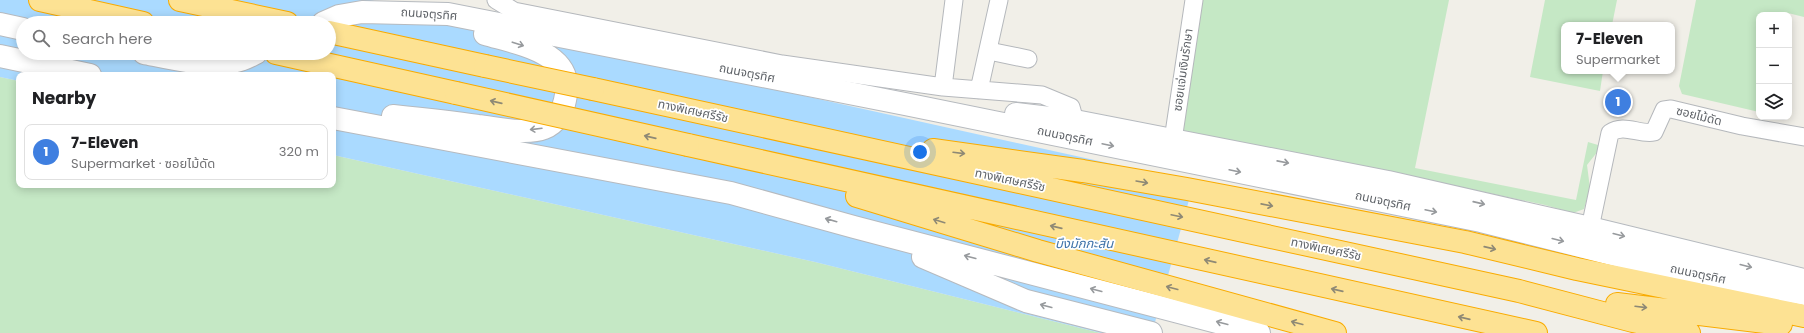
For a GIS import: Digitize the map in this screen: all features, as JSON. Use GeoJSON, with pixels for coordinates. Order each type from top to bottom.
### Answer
{"type":"FeatureCollection","features":[{"type":"Feature","properties":{"kind":"highway"},"geometry":{"type":"LineString","coordinates":[[40,0],[112,16]]}},
{"type":"Feature","properties":{"kind":"highway"},"geometry":{"type":"LineString","coordinates":[[180,0],[254,16]]}},
{"type":"Feature","properties":{"kind":"highway","name":"ทางพิเศษศรีรัช"},"geometry":{"type":"LineString","coordinates":[[336,34],[1519,291],[1634,321],[1689,333]]}},
{"type":"Feature","properties":{"kind":"highway"},"geometry":{"type":"LineString","coordinates":[[307,60],[1512,330],[1536,333]]}},
{"type":"Feature","properties":{"kind":"highway"},"geometry":{"type":"LineString","coordinates":[[781,130],[985,157],[1180,188],[1465,242],[1577,269],[1804,316]]}},
{"type":"Feature","properties":{"kind":"highway"},"geometry":{"type":"LineString","coordinates":[[688,145],[1038,251],[1335,333]]}},
{"type":"Feature","properties":{"kind":"highway"},"geometry":{"type":"LineString","coordinates":[[1519,291],[1701,315],[1804,326]]}},
{"type":"Feature","properties":{"kind":"main road","name":"ถนนจตุรทิศ"},"geometry":{"type":"LineString","coordinates":[[336,17],[362,12],[448,14],[905,104],[1481,221],[1691,274],[1804,294]]}},
{"type":"Feature","properties":{"kind":"main road"},"geometry":{"type":"LineString","coordinates":[[336,112],[362,112],[521,131],[544,128],[555,121],[564,107],[568,82],[563,70],[555,61],[545,53],[458,26],[428,13]]}},
{"type":"Feature","properties":{"kind":"main road"},"geometry":{"type":"LineString","coordinates":[[0,24],[16,27]]}},
{"type":"Feature","properties":{"kind":"main road"},"geometry":{"type":"LineString","coordinates":[[0,56],[16,59]]}},
{"type":"Feature","properties":{"kind":"main road"},"geometry":{"type":"LineString","coordinates":[[19,60],[76,72]]}},
{"type":"Feature","properties":{"kind":"main road"},"geometry":{"type":"LineString","coordinates":[[182,60],[214,64],[240,60]]}},
{"type":"Feature","properties":{"kind":"main road"},"geometry":{"type":"LineString","coordinates":[[905,104],[1039,116],[1075,121],[1388,182],[1590,228],[1804,280]]}},
{"type":"Feature","properties":{"kind":"main road"},"geometry":{"type":"LineString","coordinates":[[336,119],[731,193],[854,227],[1259,333]]}},
{"type":"Feature","properties":{"kind":"main road"},"geometry":{"type":"LineString","coordinates":[[854,227],[1026,300],[1151,333]]}},
{"type":"Feature","properties":{"kind":"street"},"geometry":{"type":"LineString","coordinates":[[496,0],[514,11],[782,64],[943,87],[1042,95],[1071,107],[1075,121]]}},
{"type":"Feature","properties":{"kind":"street"},"geometry":{"type":"LineString","coordinates":[[943,87],[954,0]]}},
{"type":"Feature","properties":{"kind":"street"},"geometry":{"type":"LineString","coordinates":[[979,90],[989,51],[999,0]]}},
{"type":"Feature","properties":{"kind":"street","name":"ซอยแจ่มเงินรักษา"},"geometry":{"type":"LineString","coordinates":[[1173,140],[1194,0]]}},
{"type":"Feature","properties":{"kind":"street"},"geometry":{"type":"LineString","coordinates":[[989,51],[1028,59]]}},
{"type":"Feature","properties":{"kind":"street","name":"ซอยไม้ดัด"},"geometry":{"type":"LineString","coordinates":[[1590,228],[1610,133],[1616,129],[1647,133],[1654,132],[1664,110],[1671,109],[1742,126],[1804,137]]}},
{"type":"Feature","properties":{"kind":"green space"},"geometry":{"type":"Polygon","coordinates":[[[1197,0],[1449,0],[1415,168],[1576,200],[1588,142],[1598,145],[1598,151],[1587,165],[1590,188],[1584,209],[1573,213],[1545,205],[1413,177],[1182,132],[1197,0]]]}},
{"type":"Feature","properties":{"kind":"green space"},"geometry":{"type":"Polygon","coordinates":[[[1545,0],[1617,0],[1613,22],[1561,22],[1561,74],[1603,74],[1600,91],[1530,77],[1545,0]]]}},
{"type":"Feature","properties":{"kind":"green space"},"geometry":{"type":"Polygon","coordinates":[[[1696,0],[1804,0],[1804,17],[1792,14],[1792,12],[1756,12],[1756,111],[1682,94],[1679,86],[1696,0]]]}},
{"type":"Feature","properties":{"kind":"green space"},"geometry":{"type":"Polygon","coordinates":[[[0,77],[16,80],[16,188],[336,188],[336,156],[815,262],[1101,333],[0,333],[0,77]]]}},
{"type":"Feature","properties":{"kind":"water","name":"บึงมักกะสัน"},"geometry":{"type":"Polygon","coordinates":[[[0,0],[370,0],[1194,182],[1152,333],[1101,333],[815,262],[336,156],[336,72],[16,72],[16,80],[0,77],[0,0]]]}},
{"type":"Feature","properties":{"kind":"place","name":"7-Eleven"},"geometry":{"type":"Point","coordinates":[1618,102]}}]}
